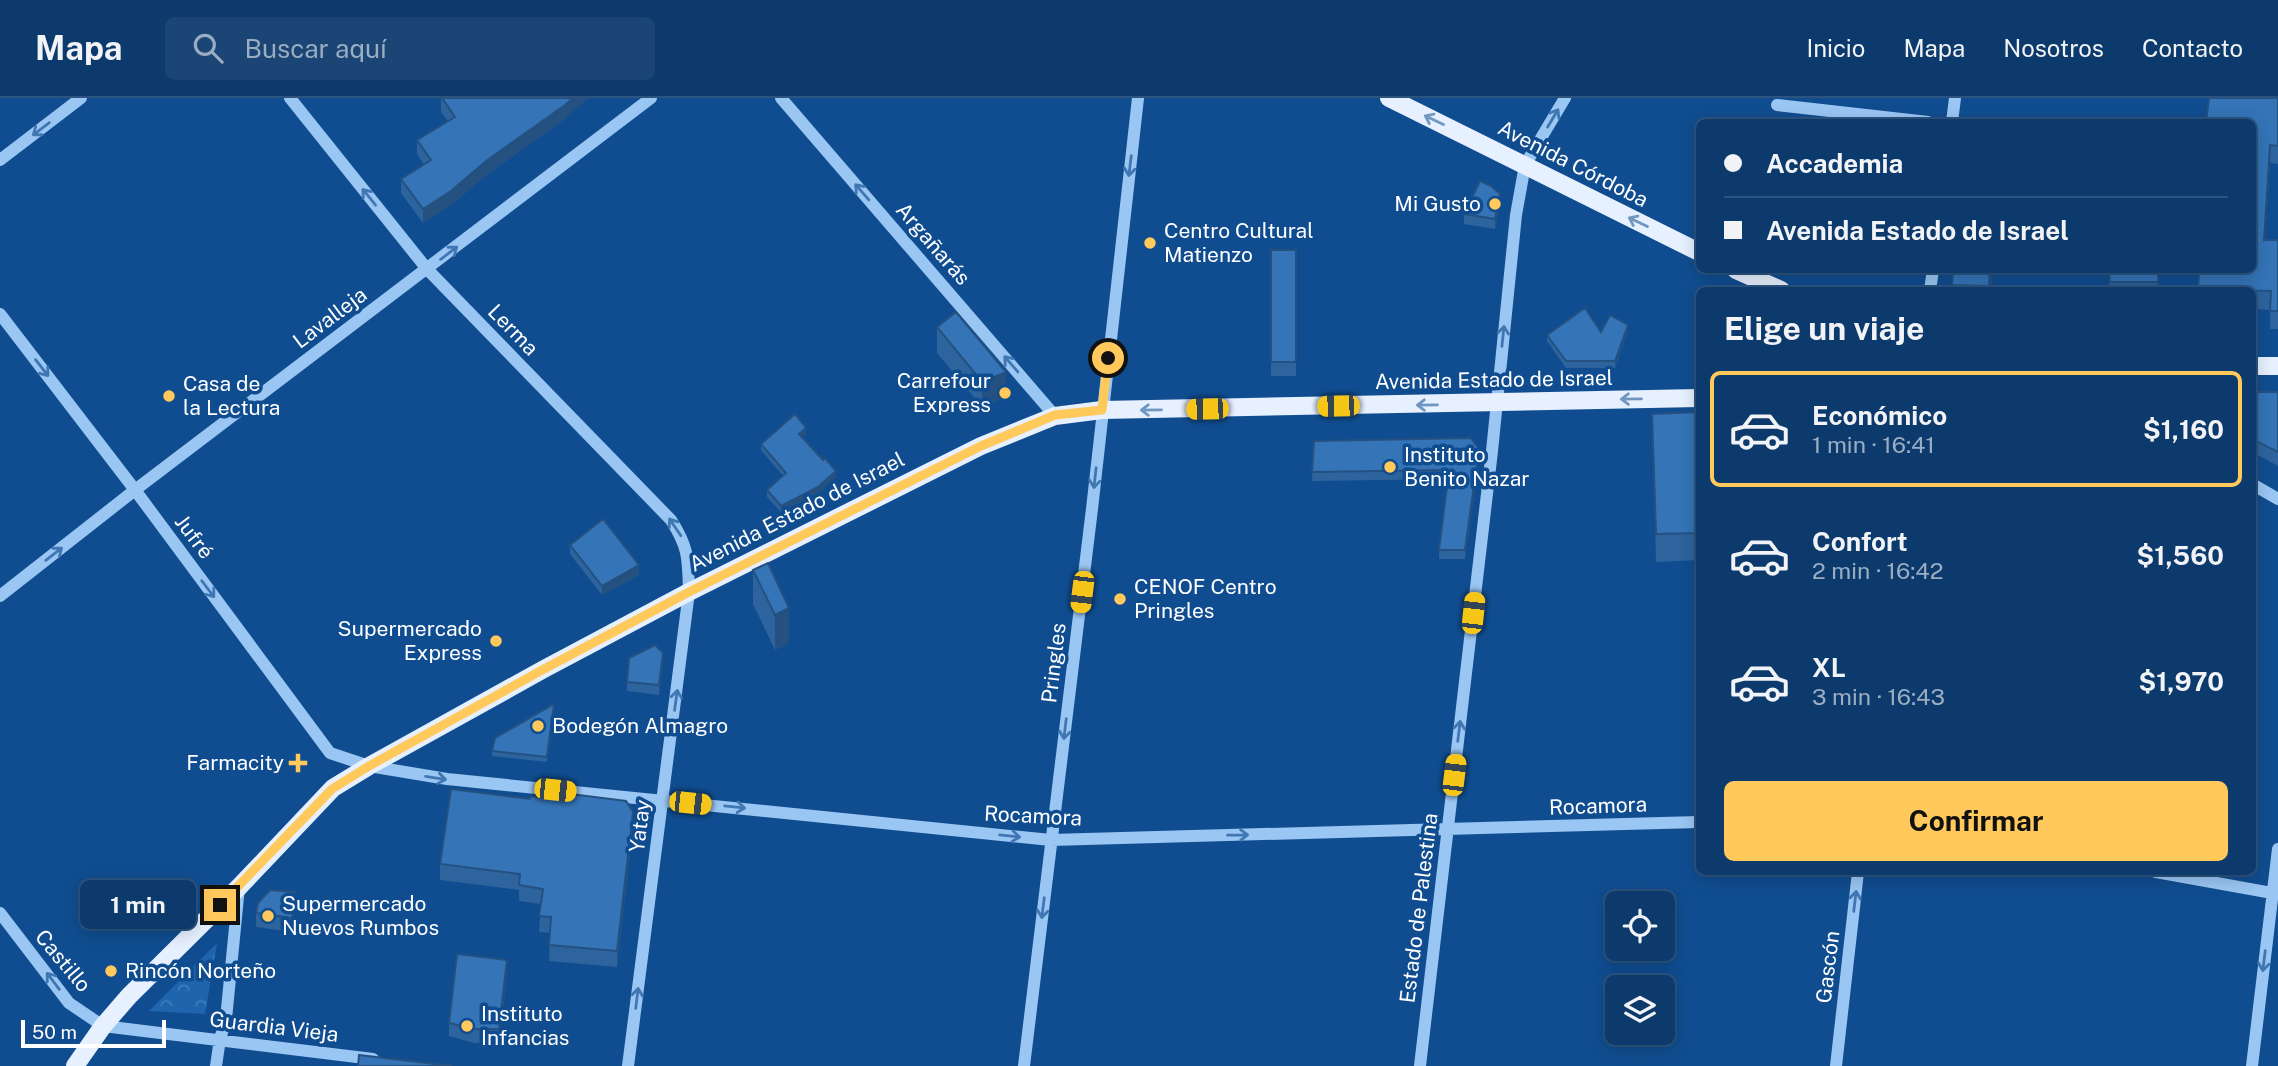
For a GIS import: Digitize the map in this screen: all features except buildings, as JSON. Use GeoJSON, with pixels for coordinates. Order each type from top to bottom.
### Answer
{"type":"FeatureCollection","features":[{"type":"Feature","properties":{"kind":"main road","name":"Avenida Córdoba"},"geometry":{"type":"LineString","coordinates":[[1389,98],[1696,250]]}},
{"type":"Feature","properties":{"kind":"main road"},"geometry":{"type":"LineString","coordinates":[[1743,273],[1774,287]]}},
{"type":"Feature","properties":{"kind":"main road"},"geometry":{"type":"LineString","coordinates":[[2256,366],[2278,366]]}},
{"type":"Feature","properties":{"kind":"main road","name":"Avenida Estado de Israel"},"geometry":{"type":"LineString","coordinates":[[75,1066],[103,1026],[129,996],[239,887],[332,789],[544,669],[689,592],[981,446],[1055,415],[1102,410],[1696,398]]}},
{"type":"Feature","properties":{"kind":"street"},"geometry":{"type":"LineString","coordinates":[[0,159],[81,98]]}},
{"type":"Feature","properties":{"kind":"street","name":"Lerma"},"geometry":{"type":"LineString","coordinates":[[290,98],[427,269],[671,520],[688,555],[689,592]]}},
{"type":"Feature","properties":{"kind":"street","name":"Lavalleja"},"geometry":{"type":"LineString","coordinates":[[0,596],[135,490],[651,98]]}},
{"type":"Feature","properties":{"kind":"street","name":"Argañarás"},"geometry":{"type":"LineString","coordinates":[[781,98],[1055,415]]}},
{"type":"Feature","properties":{"kind":"street","name":"Pringles"},"geometry":{"type":"LineString","coordinates":[[1024,1066],[1092,509],[1138,98]]}},
{"type":"Feature","properties":{"kind":"street","name":"Estado de Palestina"},"geometry":{"type":"LineString","coordinates":[[1420,1066],[1492,451],[1516,215],[1525,165],[1565,98]]}},
{"type":"Feature","properties":{"kind":"street"},"geometry":{"type":"LineString","coordinates":[[1952,119],[1955,98]]}},
{"type":"Feature","properties":{"kind":"street"},"geometry":{"type":"LineString","coordinates":[[1777,105],[1901,119]]}},
{"type":"Feature","properties":{"kind":"street","name":"Jufré"},"geometry":{"type":"LineString","coordinates":[[0,314],[135,490],[330,753],[369,766]]}},
{"type":"Feature","properties":{"kind":"street"},"geometry":{"type":"LineString","coordinates":[[2256,486],[2278,499]]}},
{"type":"Feature","properties":{"kind":"street","name":"Yatay"},"geometry":{"type":"LineString","coordinates":[[628,1066],[689,592]]}},
{"type":"Feature","properties":{"kind":"street","name":"Rocamora"},"geometry":{"type":"LineString","coordinates":[[369,766],[447,779],[1051,840],[1696,822]]}},
{"type":"Feature","properties":{"kind":"street"},"geometry":{"type":"LineString","coordinates":[[2252,1066],[2275,894],[2278,849]]}},
{"type":"Feature","properties":{"kind":"street","name":"Gascón"},"geometry":{"type":"LineString","coordinates":[[1836,1066],[1858,875]]}},
{"type":"Feature","properties":{"kind":"street"},"geometry":{"type":"LineString","coordinates":[[2172,875],[2275,894]]}},
{"type":"Feature","properties":{"kind":"street"},"geometry":{"type":"LineString","coordinates":[[216,1066],[226,1019],[239,887]]}},
{"type":"Feature","properties":{"kind":"street","name":"Castillo"},"geometry":{"type":"LineString","coordinates":[[0,913],[69,1003],[103,1026]]}},
{"type":"Feature","properties":{"kind":"street","name":"Guardia Vieja"},"geometry":{"type":"LineString","coordinates":[[103,1026],[388,1060]]}},
{"type":"Feature","properties":{"kind":"green space"},"geometry":{"type":"Polygon","coordinates":[[[217,943],[205,1014],[149,1011],[217,943]]]}},
{"type":"Feature","properties":{"kind":"place","name":"Mi Gusto"},"geometry":{"type":"Point","coordinates":[1495,204]}},
{"type":"Feature","properties":{"kind":"place","name":"Centro Cultural Matienzo"},"geometry":{"type":"Point","coordinates":[1150,243]}},
{"type":"Feature","properties":{"kind":"place","name":"Carrefour Express"},"geometry":{"type":"Point","coordinates":[1005,393]}},
{"type":"Feature","properties":{"kind":"place","name":"Casa de la Lectura"},"geometry":{"type":"Point","coordinates":[169,396]}},
{"type":"Feature","properties":{"kind":"place","name":"Instituto Benito Nazar"},"geometry":{"type":"Point","coordinates":[1390,467]}},
{"type":"Feature","properties":{"kind":"place","name":"CENOF Centro Pringles"},"geometry":{"type":"Point","coordinates":[1120,599]}},
{"type":"Feature","properties":{"kind":"place","name":"Supermercado Express"},"geometry":{"type":"Point","coordinates":[496,641]}},
{"type":"Feature","properties":{"kind":"place","name":"Bodegón Almagro"},"geometry":{"type":"Point","coordinates":[538,726]}},
{"type":"Feature","properties":{"kind":"place","name":"Farmacity"},"geometry":{"type":"Point","coordinates":[298,763]}},
{"type":"Feature","properties":{"kind":"place","name":"Supermercado Nuevos Rumbos"},"geometry":{"type":"Point","coordinates":[268,916]}},
{"type":"Feature","properties":{"kind":"place","name":"Rincón Norteño"},"geometry":{"type":"Point","coordinates":[111,971]}},
{"type":"Feature","properties":{"kind":"place","name":"Instituto Infancias"},"geometry":{"type":"Point","coordinates":[467,1026]}},
{"type":"Feature","properties":{"kind":"route"},"geometry":{"type":"LineString","coordinates":[[220,905],[332,789],[369,766],[689,592],[981,446],[1055,415],[1102,410],[1108,358]]}}]}
